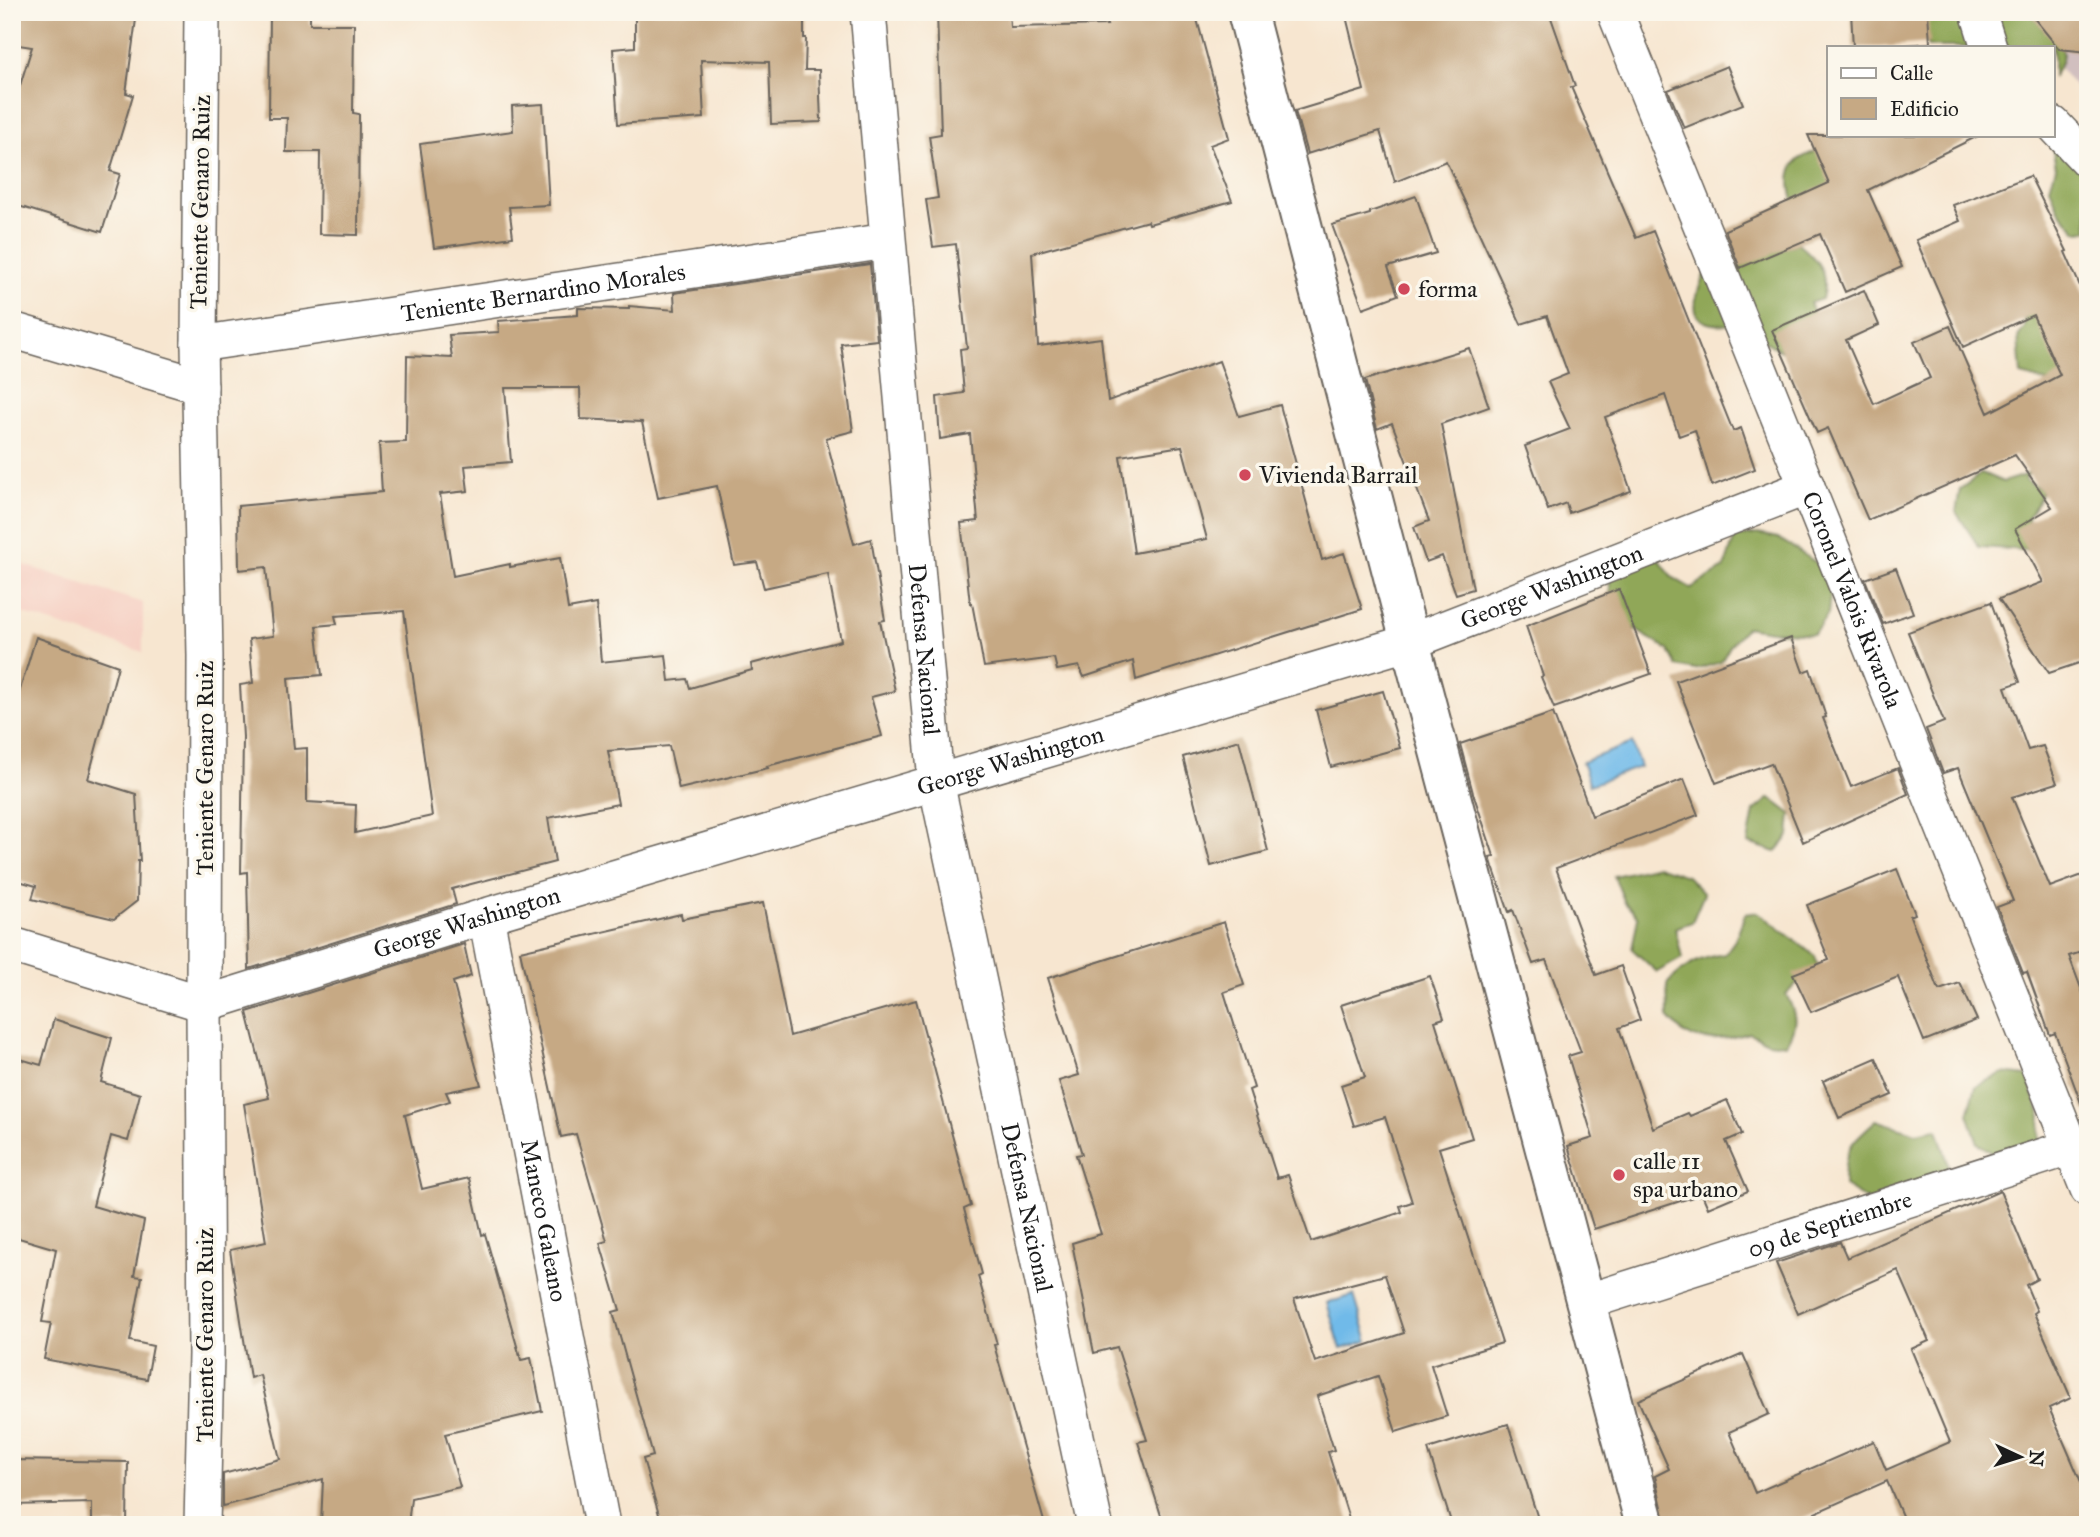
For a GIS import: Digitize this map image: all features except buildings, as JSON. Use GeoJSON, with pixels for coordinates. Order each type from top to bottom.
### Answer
{"type":"FeatureCollection","features":[{"type":"Feature","properties":{"kind":"street","name":"Teniente Genaro Ruiz"},"geometry":{"type":"LineString","coordinates":[[202,12],[198,344],[205,656],[206,1354],[202,1525]]}},
{"type":"Feature","properties":{"kind":"street","name":"Defensa Nacional"},"geometry":{"type":"LineString","coordinates":[[869,12],[936,782],[1095,1525]]}},
{"type":"Feature","properties":{"kind":"street"},"geometry":{"type":"LineString","coordinates":[[1247,12],[1410,642],[1645,1525]]}},
{"type":"Feature","properties":{"kind":"street","name":"Coronel Valois Rivarola"},"geometry":{"type":"LineString","coordinates":[[1615,12],[2088,1189]]}},
{"type":"Feature","properties":{"kind":"street"},"geometry":{"type":"LineString","coordinates":[[1978,12],[1989,46]]}},
{"type":"Feature","properties":{"kind":"street"},"geometry":{"type":"LineString","coordinates":[[2054,125],[2088,161]]}},
{"type":"Feature","properties":{"kind":"street","name":"Teniente Bernardino Morales"},"geometry":{"type":"LineString","coordinates":[[198,344],[887,241]]}},
{"type":"Feature","properties":{"kind":"street"},"geometry":{"type":"LineString","coordinates":[[12,330],[200,386]]}},
{"type":"Feature","properties":{"kind":"street","name":"George Washington"},"geometry":{"type":"LineString","coordinates":[[204,1004],[486,916],[1410,642],[1807,487]]}},
{"type":"Feature","properties":{"kind":"street","name":"Maneco Galeano"},"geometry":{"type":"LineString","coordinates":[[486,916],[602,1525]]}},
{"type":"Feature","properties":{"kind":"street"},"geometry":{"type":"LineString","coordinates":[[12,945],[204,1004]]}},
{"type":"Feature","properties":{"kind":"street","name":"09 de Septiembre"},"geometry":{"type":"LineString","coordinates":[[1586,1302],[2072,1147]]}},
{"type":"Feature","properties":{"kind":"shaded area"},"geometry":{"type":"Polygon","coordinates":[[[2014,12],[2088,12],[2088,103],[2054,61],[2052,46],[2014,12]]]}},
{"type":"Feature","properties":{"kind":"shaded area"},"geometry":{"type":"Polygon","coordinates":[[[12,561],[143,603],[143,652],[12,610],[12,561]]]}},
{"type":"Feature","properties":{"kind":"green space"},"geometry":{"type":"Polygon","coordinates":[[[2017,11],[2029,14],[2044,30],[2056,34],[2061,46],[2062,60],[2054,74],[2054,46],[1928,46],[1913,12],[1978,12],[1996,19],[2017,11]]]}},
{"type":"Feature","properties":{"kind":"green space"},"geometry":{"type":"Polygon","coordinates":[[[1824,146],[1856,185],[1794,204],[1790,185],[1791,171],[1803,157],[1824,146]]]}},
{"type":"Feature","properties":{"kind":"green space"},"geometry":{"type":"Polygon","coordinates":[[[2052,146],[2088,147],[2088,230],[2077,231],[2058,209],[2050,187],[2056,167],[2052,146]]]}},
{"type":"Feature","properties":{"kind":"green space"},"geometry":{"type":"Polygon","coordinates":[[[1798,243],[1820,267],[1824,290],[1822,299],[1810,303],[1813,311],[1812,325],[1790,355],[1743,329],[1733,325],[1708,323],[1697,315],[1695,302],[1704,275],[1737,269],[1798,243]]]}},
{"type":"Feature","properties":{"kind":"green space"},"geometry":{"type":"Polygon","coordinates":[[[2037,304],[2070,383],[2047,382],[2021,375],[2018,337],[2025,327],[2026,310],[2037,304]]]}},
{"type":"Feature","properties":{"kind":"green space"},"geometry":{"type":"Polygon","coordinates":[[[1982,473],[2003,482],[2028,474],[2025,480],[2042,490],[2037,504],[2028,516],[2026,550],[1979,547],[1956,512],[1960,489],[1982,473]]]}},
{"type":"Feature","properties":{"kind":"green space"},"geometry":{"type":"Polygon","coordinates":[[[1758,534],[1778,538],[1823,567],[1831,588],[1828,614],[1814,634],[1746,627],[1721,662],[1695,670],[1677,666],[1668,650],[1616,621],[1609,576],[1658,558],[1672,577],[1691,588],[1724,568],[1735,537],[1758,534]]]}},
{"type":"Feature","properties":{"kind":"green space"},"geometry":{"type":"Polygon","coordinates":[[[1770,798],[1791,814],[1789,836],[1776,852],[1748,843],[1754,811],[1770,798]]]}},
{"type":"Feature","properties":{"kind":"green space"},"geometry":{"type":"Polygon","coordinates":[[[1657,866],[1687,876],[1704,894],[1692,922],[1675,928],[1682,958],[1657,972],[1632,949],[1638,917],[1625,903],[1614,876],[1657,866]]]}},
{"type":"Feature","properties":{"kind":"green space"},"geometry":{"type":"Polygon","coordinates":[[[1758,912],[1815,956],[1818,966],[1786,994],[1795,1019],[1786,1044],[1768,1042],[1749,1033],[1707,1040],[1684,1034],[1668,1017],[1667,984],[1693,963],[1725,954],[1735,940],[1745,914],[1758,912]]]}},
{"type":"Feature","properties":{"kind":"green space"},"geometry":{"type":"Polygon","coordinates":[[[2003,1073],[2027,1076],[2041,1116],[2038,1149],[2001,1159],[1978,1143],[1968,1114],[1976,1086],[2003,1073]]]}},
{"type":"Feature","properties":{"kind":"green space"},"geometry":{"type":"Polygon","coordinates":[[[1876,1120],[1916,1133],[1937,1129],[1949,1166],[1935,1199],[1880,1208],[1844,1186],[1845,1163],[1850,1148],[1876,1120]]]}},
{"type":"Feature","properties":{"kind":"water"},"geometry":{"type":"Polygon","coordinates":[[[1632,743],[1640,767],[1590,785],[1582,762],[1632,743]]]}},
{"type":"Feature","properties":{"kind":"water"},"geometry":{"type":"Polygon","coordinates":[[[1354,1295],[1368,1341],[1341,1349],[1327,1303],[1354,1295]]]}},
{"type":"Feature","properties":{"kind":"place","name":"forma"},"geometry":{"type":"Point","coordinates":[1404,289]}},
{"type":"Feature","properties":{"kind":"place","name":"Vivienda Barrail"},"geometry":{"type":"Point","coordinates":[1245,475]}},
{"type":"Feature","properties":{"kind":"place","name":"calle 11 spa urbano"},"geometry":{"type":"Point","coordinates":[1619,1175]}}]}
